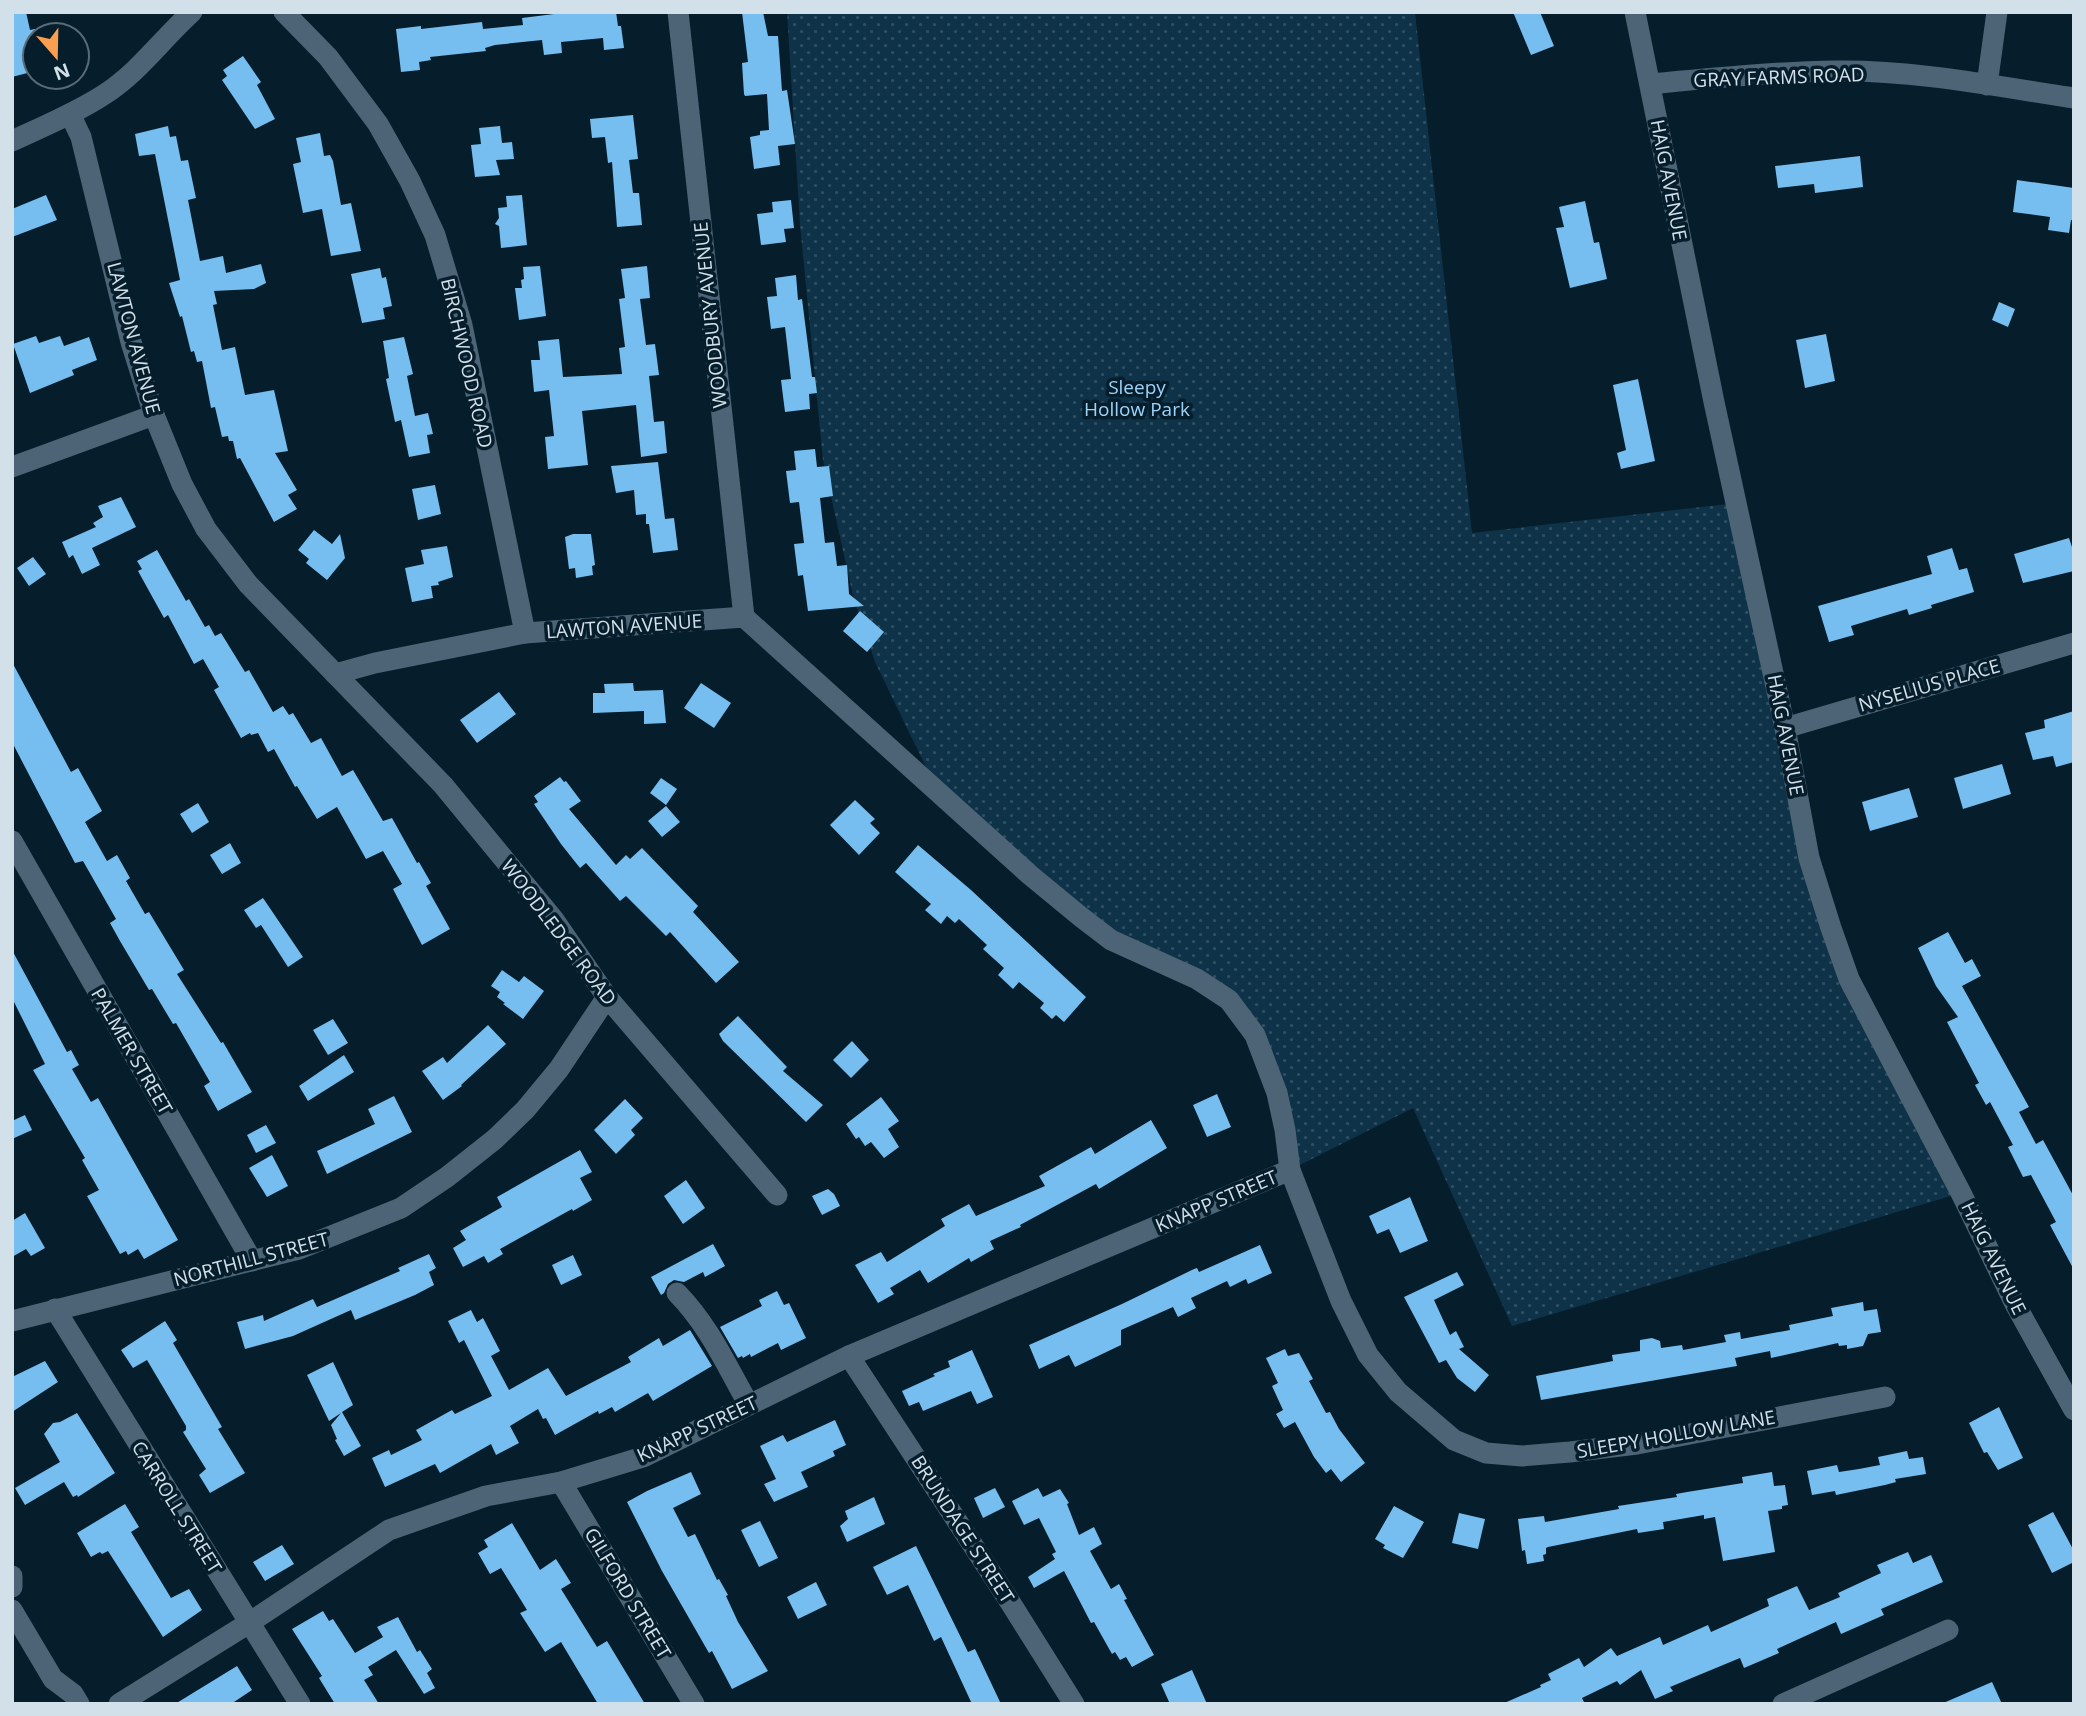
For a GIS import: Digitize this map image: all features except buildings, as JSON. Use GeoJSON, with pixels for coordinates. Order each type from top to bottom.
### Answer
{"type":"FeatureCollection","features":[{"type":"Feature","properties":{"kind":"street"},"geometry":{"type":"LineString","coordinates":[[12,141],[70,114],[106,93],[146,60],[170,31],[192,12]]}},
{"type":"Feature","properties":{"kind":"street","name":"BIRCHWOOD ROAD"},"geometry":{"type":"LineString","coordinates":[[284,12],[328,57],[378,124],[410,181],[435,235],[462,325],[525,633]]}},
{"type":"Feature","properties":{"kind":"street","name":"WOODBURY AVENUE"},"geometry":{"type":"LineString","coordinates":[[678,12],[744,617]]}},
{"type":"Feature","properties":{"kind":"street","name":"HAIG AVENUE"},"geometry":{"type":"LineString","coordinates":[[1635,12],[1714,402],[1785,727],[1809,858],[1849,979],[2015,1304],[2074,1410]]}},
{"type":"Feature","properties":{"kind":"street"},"geometry":{"type":"LineString","coordinates":[[1986,85],[1997,12]]}},
{"type":"Feature","properties":{"kind":"street","name":"GRAY FARMS ROAD"},"geometry":{"type":"LineString","coordinates":[[1650,83],[1838,71],[1909,75],[2074,98]]}},
{"type":"Feature","properties":{"kind":"street","name":"LAWTON AVENUE"},"geometry":{"type":"LineString","coordinates":[[70,114],[81,136],[131,342],[154,415],[182,484],[206,529],[248,584],[335,674],[374,663],[525,633],[744,617]]}},
{"type":"Feature","properties":{"kind":"street"},"geometry":{"type":"LineString","coordinates":[[12,467],[154,415]]}},
{"type":"Feature","properties":{"kind":"street"},"geometry":{"type":"LineString","coordinates":[[744,617],[1081,918],[1111,940],[1197,979],[1229,1000],[1255,1035],[1277,1093],[1290,1170]]}},
{"type":"Feature","properties":{"kind":"street","name":"NYSELIUS PLACE"},"geometry":{"type":"LineString","coordinates":[[1785,727],[2074,643]]}},
{"type":"Feature","properties":{"kind":"street","name":"WOODLEDGE ROAD"},"geometry":{"type":"LineString","coordinates":[[335,674],[443,785],[554,920],[607,998],[777,1195]]}},
{"type":"Feature","properties":{"kind":"street","name":"PALMER STREET"},"geometry":{"type":"LineString","coordinates":[[12,841],[251,1261]]}},
{"type":"Feature","properties":{"kind":"street","name":"NORTHILL STREET"},"geometry":{"type":"LineString","coordinates":[[12,1321],[299,1249],[401,1208],[447,1177],[495,1139],[524,1110],[559,1069],[607,998]]}},
{"type":"Feature","properties":{"kind":"street","name":"KNAPP STREET"},"geometry":{"type":"LineString","coordinates":[[119,1704],[249,1623],[389,1530],[486,1496],[561,1482],[643,1457],[849,1356],[1290,1170]]}},
{"type":"Feature","properties":{"kind":"street","name":"SLEEPY HOLLOW LANE"},"geometry":{"type":"LineString","coordinates":[[1290,1170],[1341,1301],[1368,1355],[1398,1392],[1454,1440],[1486,1453],[1522,1456],[1637,1444],[1885,1397]]}},
{"type":"Feature","properties":{"kind":"street"},"geometry":{"type":"LineString","coordinates":[[677,1293],[697,1313],[749,1405]]}},
{"type":"Feature","properties":{"kind":"street","name":"CARROLL STREET"},"geometry":{"type":"LineString","coordinates":[[55,1309],[300,1704]]}},
{"type":"Feature","properties":{"kind":"street","name":"BRUNDAGE STREET"},"geometry":{"type":"LineString","coordinates":[[849,1356],[1074,1704]]}},
{"type":"Feature","properties":{"kind":"street","name":"GILFORD STREET"},"geometry":{"type":"LineString","coordinates":[[561,1482],[694,1704]]}},
{"type":"Feature","properties":{"kind":"street"},"geometry":{"type":"LineString","coordinates":[[12,1576],[12,1587]]}},
{"type":"Feature","properties":{"kind":"street"},"geometry":{"type":"LineString","coordinates":[[12,1609],[54,1679],[73,1694],[79,1704]]}},
{"type":"Feature","properties":{"kind":"street"},"geometry":{"type":"LineString","coordinates":[[1783,1704],[1948,1630]]}},
{"type":"Feature","properties":{"kind":"green space","name":"Sleepy Hollow Park"},"geometry":{"type":"Polygon","coordinates":[[[787,12],[1415,12],[1472,533],[1737,503],[1831,928],[1961,1193],[1512,1326],[1413,1108],[1290,1170],[1285,1130],[1229,1000],[1111,940],[942,800],[875,662],[853,596],[823,460],[800,225],[787,12]]]}}]}
